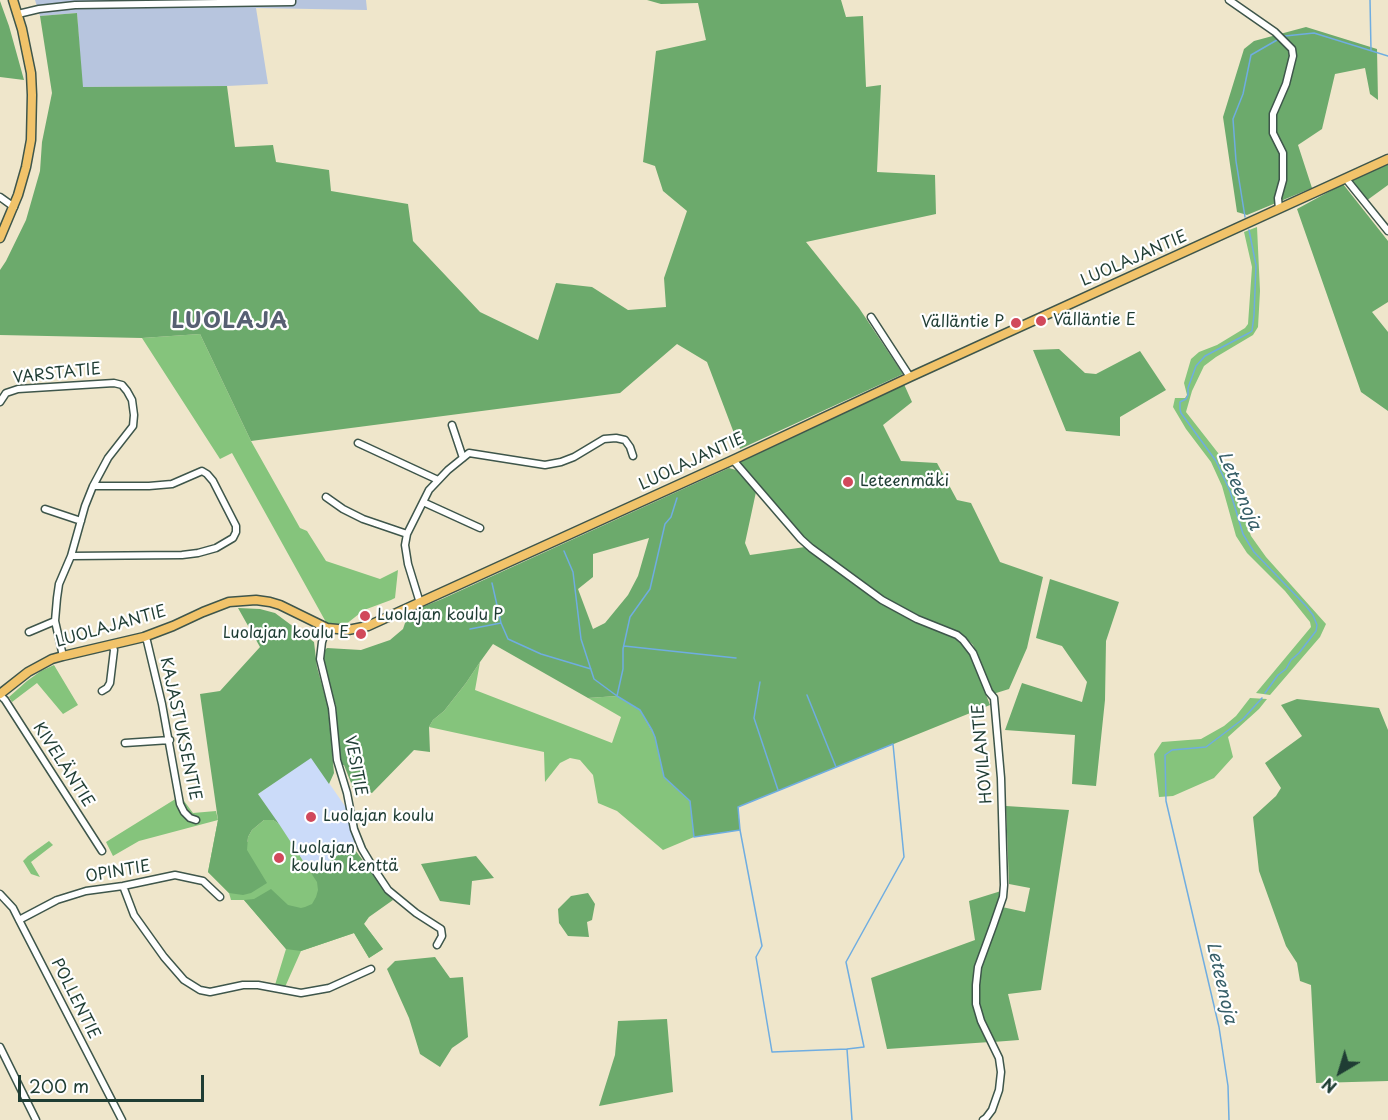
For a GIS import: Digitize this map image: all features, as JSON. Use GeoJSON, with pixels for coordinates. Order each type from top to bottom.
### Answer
{"type":"FeatureCollection","features":[{"type":"Feature","properties":{"kind":"main road"},"geometry":{"type":"LineString","coordinates":[[0,238],[14,207],[31,140],[31,73],[13,0]]}},
{"type":"Feature","properties":{"kind":"main road","name":"LUOLAJANTIE"},"geometry":{"type":"LineString","coordinates":[[0,694],[40,665],[63,656],[144,637],[229,602],[256,600],[280,605],[327,628],[348,630],[368,626],[1388,159]]}},
{"type":"Feature","properties":{"kind":"street"},"geometry":{"type":"LineString","coordinates":[[1229,0],[1275,32],[1292,49],[1293,56],[1286,84],[1273,114],[1273,133],[1283,153],[1283,180],[1278,198],[1280,209]]}},
{"type":"Feature","properties":{"kind":"street"},"geometry":{"type":"LineString","coordinates":[[18,14],[75,5],[133,2],[292,1]]}},
{"type":"Feature","properties":{"kind":"street"},"geometry":{"type":"LineString","coordinates":[[1346,179],[1388,231]]}},
{"type":"Feature","properties":{"kind":"street"},"geometry":{"type":"LineString","coordinates":[[0,197],[14,207]]}},
{"type":"Feature","properties":{"kind":"street"},"geometry":{"type":"LineString","coordinates":[[871,317],[910,377]]}},
{"type":"Feature","properties":{"kind":"street","name":"VARSTATIE"},"geometry":{"type":"LineString","coordinates":[[0,402],[6,393],[18,389],[114,383],[122,385],[132,400],[133,426],[108,458],[93,486]]}},
{"type":"Feature","properties":{"kind":"street"},"geometry":{"type":"LineString","coordinates":[[452,425],[463,458]]}},
{"type":"Feature","properties":{"kind":"street"},"geometry":{"type":"LineString","coordinates":[[420,603],[408,564],[405,545],[407,534],[429,490],[469,453],[546,465],[574,457],[604,439],[616,438],[625,440],[633,456]]}},
{"type":"Feature","properties":{"kind":"street"},"geometry":{"type":"LineString","coordinates":[[358,443],[438,480]]}},
{"type":"Feature","properties":{"kind":"street","name":"HOVILANTIE"},"geometry":{"type":"LineString","coordinates":[[733,460],[811,548],[882,600],[917,619],[963,639],[973,653],[989,692],[994,698],[1001,778],[1004,885],[1003,897],[978,967],[976,1004],[981,1021],[999,1058],[1001,1072],[999,1090],[992,1110],[983,1120]]}},
{"type":"Feature","properties":{"kind":"street"},"geometry":{"type":"LineString","coordinates":[[63,656],[55,621],[59,584],[71,556],[93,486],[172,484],[202,471],[213,481],[237,526],[232,538],[216,548],[198,553],[71,556]]}},
{"type":"Feature","properties":{"kind":"street"},"geometry":{"type":"LineString","coordinates":[[326,497],[363,519],[407,534]]}},
{"type":"Feature","properties":{"kind":"street"},"geometry":{"type":"LineString","coordinates":[[423,502],[480,528]]}},
{"type":"Feature","properties":{"kind":"street"},"geometry":{"type":"LineString","coordinates":[[45,509],[81,521]]}},
{"type":"Feature","properties":{"kind":"street"},"geometry":{"type":"LineString","coordinates":[[29,632],[55,621]]}},
{"type":"Feature","properties":{"kind":"street","name":"VESITIE"},"geometry":{"type":"LineString","coordinates":[[327,628],[320,659],[332,708],[337,760],[354,829],[362,849],[388,890],[416,913],[441,929],[442,936],[437,945]]}},
{"type":"Feature","properties":{"kind":"street","name":"KAJASTUKSENTIE"},"geometry":{"type":"LineString","coordinates":[[144,637],[147,641],[170,740],[180,804],[184,812],[196,820]]}},
{"type":"Feature","properties":{"kind":"street"},"geometry":{"type":"LineString","coordinates":[[102,691],[110,683],[114,650],[112,645]]}},
{"type":"Feature","properties":{"kind":"street","name":"KIVELÄNTIE"},"geometry":{"type":"LineString","coordinates":[[0,694],[102,851]]}},
{"type":"Feature","properties":{"kind":"street"},"geometry":{"type":"LineString","coordinates":[[125,743],[170,740]]}},
{"type":"Feature","properties":{"kind":"street","name":"OPINTIE"},"geometry":{"type":"LineString","coordinates":[[20,920],[57,900],[86,891],[175,875],[203,881],[220,897]]}},
{"type":"Feature","properties":{"kind":"street"},"geometry":{"type":"LineString","coordinates":[[123,886],[134,915],[164,957],[184,980],[200,990],[210,992],[258,984],[301,993],[329,988],[371,969]]}},
{"type":"Feature","properties":{"kind":"street","name":"POLLENTIE"},"geometry":{"type":"LineString","coordinates":[[0,894],[20,920],[122,1120]]}},
{"type":"Feature","properties":{"kind":"street"},"geometry":{"type":"LineString","coordinates":[[0,1047],[36,1120]]}},
{"type":"Feature","properties":{"kind":"shaded area"},"geometry":{"type":"Polygon","coordinates":[[[35,0],[366,0],[367,10],[256,8],[268,84],[82,87],[77,13],[40,16],[35,0]]]}},
{"type":"Feature","properties":{"kind":"shaded area","name":"Luolajan koulu"},"geometry":{"type":"Polygon","coordinates":[[[311,757],[347,809],[355,846],[311,873],[258,794],[311,757]]]}},
{"type":"Feature","properties":{"kind":"green space"},"geometry":{"type":"Polygon","coordinates":[[[647,0],[841,0],[846,17],[863,16],[866,87],[881,85],[877,172],[935,175],[936,214],[806,242],[859,308],[903,374],[740,449],[707,362],[677,344],[620,393],[251,441],[200,334],[142,338],[0,335],[0,270],[26,220],[40,171],[42,142],[52,93],[40,16],[77,13],[83,87],[227,86],[235,147],[273,145],[276,162],[329,170],[331,191],[408,204],[413,241],[480,312],[538,340],[556,283],[592,287],[628,310],[666,307],[664,278],[687,211],[663,191],[655,166],[643,162],[656,51],[706,40],[698,3],[661,4],[647,0]]]}},
{"type":"Feature","properties":{"kind":"green space"},"geometry":{"type":"Polygon","coordinates":[[[0,1],[9,26],[24,80],[0,77],[0,1]]]}},
{"type":"Feature","properties":{"kind":"green space"},"geometry":{"type":"Polygon","coordinates":[[[1306,27],[1377,49],[1378,100],[1370,94],[1365,68],[1335,74],[1322,129],[1298,145],[1312,188],[1247,215],[1237,212],[1223,117],[1244,49],[1254,41],[1306,27]]]}},
{"type":"Feature","properties":{"kind":"green space"},"geometry":{"type":"Polygon","coordinates":[[[1388,162],[1388,185],[1366,201],[1349,180],[1388,162]]]}},
{"type":"Feature","properties":{"kind":"green space"},"geometry":{"type":"Polygon","coordinates":[[[1343,184],[1388,241],[1388,302],[1372,312],[1388,332],[1388,411],[1361,392],[1297,209],[1343,184]]]}},
{"type":"Feature","properties":{"kind":"green space"},"geometry":{"type":"Polygon","coordinates":[[[1257,227],[1260,291],[1258,327],[1253,335],[1204,366],[1192,391],[1186,412],[1222,458],[1251,536],[1266,557],[1326,624],[1320,637],[1270,695],[1256,693],[1311,627],[1310,622],[1285,591],[1247,553],[1236,536],[1222,486],[1211,462],[1186,429],[1173,407],[1175,398],[1185,398],[1187,395],[1184,383],[1191,359],[1199,352],[1217,345],[1245,328],[1248,324],[1252,267],[1244,232],[1257,227]]]}},
{"type":"Feature","properties":{"kind":"green space"},"geometry":{"type":"Polygon","coordinates":[[[200,334],[251,441],[300,528],[307,531],[326,561],[380,579],[398,570],[395,598],[364,610],[345,625],[327,624],[232,453],[220,459],[142,338],[200,334]]]}},
{"type":"Feature","properties":{"kind":"green space"},"geometry":{"type":"Polygon","coordinates":[[[1059,349],[1085,373],[1096,374],[1140,351],[1166,390],[1120,417],[1120,436],[1066,431],[1033,350],[1059,349]]]}},
{"type":"Feature","properties":{"kind":"green space"},"geometry":{"type":"Polygon","coordinates":[[[903,382],[912,402],[883,425],[901,461],[937,463],[957,500],[971,503],[1000,562],[1043,577],[1027,648],[1009,689],[993,694],[973,645],[965,637],[918,617],[882,598],[811,544],[738,462],[903,382]]]}},
{"type":"Feature","properties":{"kind":"green space"},"geometry":{"type":"Polygon","coordinates":[[[729,468],[736,470],[756,492],[745,543],[750,555],[805,547],[879,603],[917,623],[954,637],[971,656],[990,705],[738,807],[740,830],[694,837],[690,801],[664,777],[655,737],[640,710],[617,696],[588,698],[493,644],[444,711],[433,720],[429,727],[430,752],[414,750],[372,793],[353,788],[344,765],[339,765],[336,706],[324,670],[322,653],[327,648],[361,650],[390,640],[403,629],[405,614],[729,468]],[[649,538],[593,554],[593,577],[578,589],[593,629],[605,623],[628,595],[638,576],[649,538]]]}},
{"type":"Feature","properties":{"kind":"green space"},"geometry":{"type":"Polygon","coordinates":[[[1050,579],[1119,602],[1106,641],[1105,700],[1096,786],[1072,784],[1075,735],[1005,730],[1022,683],[1082,702],[1087,682],[1062,646],[1036,638],[1050,579]]]}},
{"type":"Feature","properties":{"kind":"green space"},"geometry":{"type":"Polygon","coordinates":[[[238,608],[260,609],[275,613],[314,642],[317,667],[328,707],[334,773],[329,784],[311,758],[258,794],[279,824],[273,820],[264,820],[252,830],[248,837],[247,850],[267,883],[243,895],[229,893],[208,872],[218,820],[200,694],[220,691],[260,647],[238,608]]]}},
{"type":"Feature","properties":{"kind":"green space"},"geometry":{"type":"Polygon","coordinates":[[[480,662],[475,690],[612,743],[621,717],[588,698],[617,696],[640,710],[655,737],[664,777],[690,801],[694,837],[663,850],[617,811],[598,803],[593,775],[580,760],[570,758],[560,763],[545,782],[544,752],[429,727],[466,683],[480,662]]]}},
{"type":"Feature","properties":{"kind":"green space"},"geometry":{"type":"Polygon","coordinates":[[[54,665],[78,705],[63,714],[37,683],[12,702],[9,697],[27,681],[54,665]]]}},
{"type":"Feature","properties":{"kind":"green space"},"geometry":{"type":"Polygon","coordinates":[[[1250,698],[1267,699],[1228,737],[1233,757],[1214,778],[1173,796],[1159,797],[1154,754],[1162,742],[1201,739],[1236,716],[1250,698]]]}},
{"type":"Feature","properties":{"kind":"green space"},"geometry":{"type":"Polygon","coordinates":[[[1297,699],[1379,708],[1388,730],[1388,1081],[1316,1083],[1311,985],[1300,981],[1297,963],[1286,946],[1259,871],[1253,817],[1276,796],[1281,788],[1265,763],[1302,736],[1281,705],[1297,699]]]}},
{"type":"Feature","properties":{"kind":"green space"},"geometry":{"type":"Polygon","coordinates":[[[181,797],[193,813],[216,811],[218,820],[139,841],[113,856],[106,842],[181,797]]]}},
{"type":"Feature","properties":{"kind":"green space"},"geometry":{"type":"Polygon","coordinates":[[[1006,806],[1069,810],[1041,990],[1008,994],[1019,1040],[993,1042],[982,1020],[978,1003],[981,967],[1002,907],[1025,912],[1030,888],[1009,884],[1006,806]]]}},
{"type":"Feature","properties":{"kind":"green space"},"geometry":{"type":"Polygon","coordinates":[[[218,820],[248,842],[252,830],[264,820],[273,820],[279,824],[311,873],[364,924],[383,949],[369,958],[354,933],[301,951],[285,987],[275,985],[286,949],[244,900],[231,900],[229,893],[208,872],[218,820]]]}},
{"type":"Feature","properties":{"kind":"green space"},"geometry":{"type":"Polygon","coordinates":[[[49,841],[53,845],[31,862],[40,877],[31,874],[23,861],[49,841]]]}},
{"type":"Feature","properties":{"kind":"green space"},"geometry":{"type":"Polygon","coordinates":[[[352,846],[393,900],[369,917],[364,924],[383,949],[369,958],[354,933],[301,951],[286,949],[244,900],[254,899],[271,889],[288,905],[301,908],[312,904],[318,890],[317,882],[311,873],[352,846]]]}},
{"type":"Feature","properties":{"kind":"green space"},"geometry":{"type":"Polygon","coordinates":[[[476,856],[494,878],[472,881],[470,905],[440,901],[421,864],[476,856]]]}},
{"type":"Feature","properties":{"kind":"green space"},"geometry":{"type":"Polygon","coordinates":[[[1001,891],[1001,897],[977,967],[975,1004],[990,1042],[887,1049],[871,978],[975,940],[969,901],[1001,891]]]}},
{"type":"Feature","properties":{"kind":"green space"},"geometry":{"type":"Polygon","coordinates":[[[588,893],[595,904],[592,920],[587,922],[589,937],[568,936],[559,923],[558,909],[571,896],[588,893]]]}},
{"type":"Feature","properties":{"kind":"green space"},"geometry":{"type":"Polygon","coordinates":[[[435,957],[450,978],[463,977],[468,1037],[452,1048],[440,1067],[420,1054],[409,1018],[387,969],[395,961],[435,957]]]}},
{"type":"Feature","properties":{"kind":"green space"},"geometry":{"type":"Polygon","coordinates":[[[667,1019],[673,1092],[599,1106],[615,1055],[618,1021],[667,1019]]]}},
{"type":"Feature","properties":{"kind":"waterway"},"geometry":{"type":"LineString","coordinates":[[1370,0],[1371,50]]}},
{"type":"Feature","properties":{"kind":"waterway","name":"Leteenoja"},"geometry":{"type":"LineString","coordinates":[[1285,36],[1314,33],[1388,56]]}},
{"type":"Feature","properties":{"kind":"waterway","name":"Leteenoja"},"geometry":{"type":"LineString","coordinates":[[1245,217],[1236,161],[1233,119],[1243,94],[1251,55],[1277,40]]}},
{"type":"Feature","properties":{"kind":"waterway","name":"Leteenoja"},"geometry":{"type":"LineString","coordinates":[[1249,230],[1256,265],[1252,331],[1205,356],[1196,366],[1188,388],[1188,395],[1180,402],[1180,409],[1216,461],[1230,491],[1243,534],[1254,552],[1306,606],[1317,625],[1316,631],[1265,693]]}},
{"type":"Feature","properties":{"kind":"waterway"},"geometry":{"type":"LineString","coordinates":[[677,498],[671,517],[665,524],[650,589],[630,617],[617,696],[640,710],[652,730],[664,777],[690,801],[694,837],[740,830]]}},
{"type":"Feature","properties":{"kind":"waterway"},"geometry":{"type":"LineString","coordinates":[[564,551],[573,572],[581,639],[594,679],[617,696]]}},
{"type":"Feature","properties":{"kind":"waterway"},"geometry":{"type":"LineString","coordinates":[[492,583],[501,623]]}},
{"type":"Feature","properties":{"kind":"waterway"},"geometry":{"type":"LineString","coordinates":[[470,629],[501,623],[508,639],[541,654],[591,669]]}},
{"type":"Feature","properties":{"kind":"waterway"},"geometry":{"type":"LineString","coordinates":[[624,646],[736,658]]}},
{"type":"Feature","properties":{"kind":"waterway"},"geometry":{"type":"LineString","coordinates":[[760,682],[754,718],[778,790]]}},
{"type":"Feature","properties":{"kind":"waterway"},"geometry":{"type":"LineString","coordinates":[[807,695],[836,767]]}},
{"type":"Feature","properties":{"kind":"waterway","name":"Leteenoja"},"geometry":{"type":"LineString","coordinates":[[1229,1120],[1228,1086],[1219,1027],[1166,801],[1165,755],[1172,750],[1206,747],[1243,719],[1262,698]]}},
{"type":"Feature","properties":{"kind":"waterway"},"geometry":{"type":"LineString","coordinates":[[847,1049],[772,1052],[756,957],[762,946],[740,830],[738,807],[893,744],[904,857],[846,962],[864,1047],[847,1049],[852,1120]]}},
{"type":"Feature","properties":{"kind":"place","name":"Välläntie E"},"geometry":{"type":"Point","coordinates":[1041,321]}},
{"type":"Feature","properties":{"kind":"place","name":"Välläntie P"},"geometry":{"type":"Point","coordinates":[1016,323]}},
{"type":"Feature","properties":{"kind":"place","name":"Leteenmäki"},"geometry":{"type":"Point","coordinates":[848,482]}},
{"type":"Feature","properties":{"kind":"place","name":"Luolajan koulu P"},"geometry":{"type":"Point","coordinates":[365,616]}},
{"type":"Feature","properties":{"kind":"place","name":"Luolajan koulu E"},"geometry":{"type":"Point","coordinates":[361,634]}},
{"type":"Feature","properties":{"kind":"place","name":"Luolajan koulu"},"geometry":{"type":"Point","coordinates":[311,817]}},
{"type":"Feature","properties":{"kind":"place","name":"Luolajan koulun kenttä"},"geometry":{"type":"Point","coordinates":[279,858]}},
{"type":"Feature","properties":{"kind":"district","name":"LUOLAJA"},"geometry":{"type":"Point","coordinates":[230,322]}}]}
